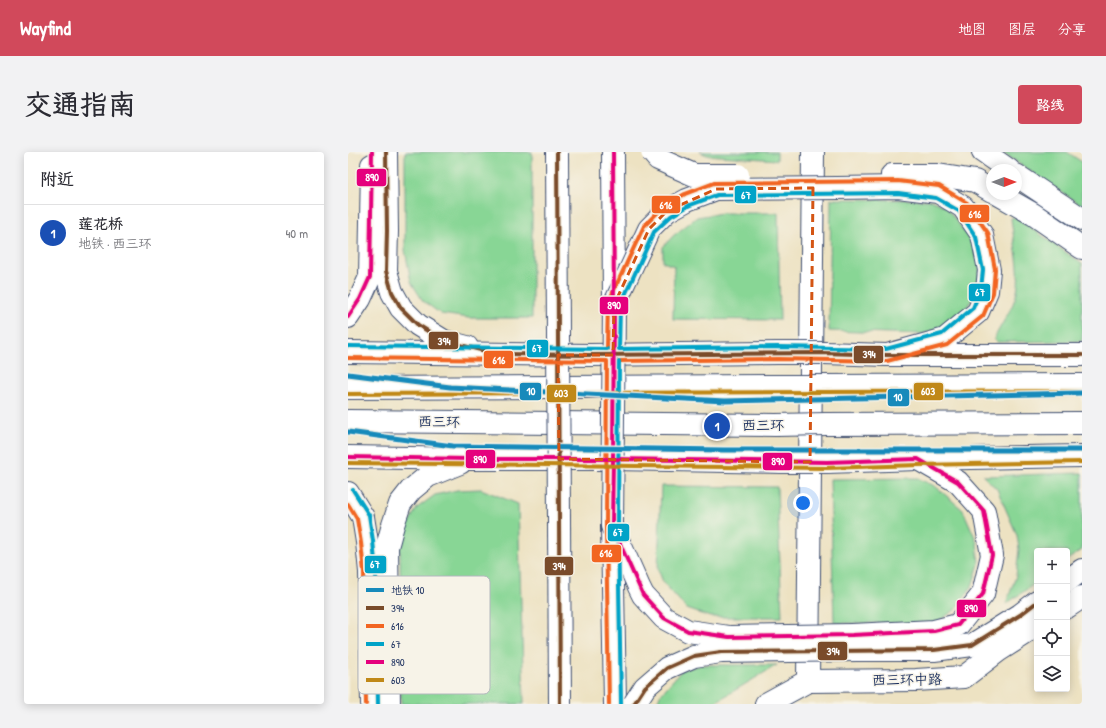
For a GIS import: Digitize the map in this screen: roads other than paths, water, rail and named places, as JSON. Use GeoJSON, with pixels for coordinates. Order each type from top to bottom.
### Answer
{"type":"FeatureCollection","features":[{"type":"Feature","properties":{"kind":"main road"},"geometry":{"type":"LineString","coordinates":[[348,317],[360,300],[370,277],[372,152]]}},
{"type":"Feature","properties":{"kind":"main road"},"geometry":{"type":"LineString","coordinates":[[386,152],[386,271],[392,292],[401,308],[418,325],[444,341],[497,354]]}},
{"type":"Feature","properties":{"kind":"main road"},"geometry":{"type":"LineString","coordinates":[[557,152],[560,704]]}},
{"type":"Feature","properties":{"kind":"main road"},"geometry":{"type":"LineString","coordinates":[[613,152],[614,306],[612,526],[615,704]]}},
{"type":"Feature","properties":{"kind":"main road"},"geometry":{"type":"LineString","coordinates":[[652,152],[658,159],[694,174],[837,181],[898,187],[938,192],[963,207],[982,235],[989,270],[987,291],[978,312],[945,339],[886,355]]}},
{"type":"Feature","properties":{"kind":"main road"},"geometry":{"type":"LineString","coordinates":[[808,681],[814,152]]}},
{"type":"Feature","properties":{"kind":"main road"},"geometry":{"type":"LineString","coordinates":[[983,152],[1000,164]]}},
{"type":"Feature","properties":{"kind":"main road"},"geometry":{"type":"LineString","coordinates":[[614,306],[649,229],[667,211],[686,200],[716,189],[938,174],[975,181],[986,187]]}},
{"type":"Feature","properties":{"kind":"main road"},"geometry":{"type":"LineString","coordinates":[[1022,178],[1082,219]]}},
{"type":"Feature","properties":{"kind":"main road"},"geometry":{"type":"LineString","coordinates":[[1008,200],[1033,214],[1082,248]]}},
{"type":"Feature","properties":{"kind":"main road"},"geometry":{"type":"LineString","coordinates":[[348,352],[590,355],[824,353],[886,355],[1082,356]]}},
{"type":"Feature","properties":{"kind":"main road"},"geometry":{"type":"LineString","coordinates":[[348,388],[1082,385]]}},
{"type":"Feature","properties":{"kind":"main road","name":"西三环"},"geometry":{"type":"LineString","coordinates":[[348,421],[776,425],[1082,422]]}},
{"type":"Feature","properties":{"kind":"main road"},"geometry":{"type":"LineString","coordinates":[[348,457],[827,462],[1082,456]]}},
{"type":"Feature","properties":{"kind":"main road"},"geometry":{"type":"LineString","coordinates":[[387,576],[387,547],[400,504],[411,490],[428,476],[469,459]]}},
{"type":"Feature","properties":{"kind":"main road"},"geometry":{"type":"LineString","coordinates":[[634,704],[644,687],[667,668],[694,656],[721,652],[854,643],[934,631],[958,625],[983,594],[992,555],[984,511],[958,482],[918,459]]}},
{"type":"Feature","properties":{"kind":"main road"},"geometry":{"type":"LineString","coordinates":[[348,493],[363,516],[370,576]]}},
{"type":"Feature","properties":{"kind":"main road"},"geometry":{"type":"LineString","coordinates":[[612,526],[643,594],[664,618],[688,631],[728,637],[854,643],[934,650],[972,645],[1020,615],[1034,604]]}},
{"type":"Feature","properties":{"kind":"main road"},"geometry":{"type":"LineString","coordinates":[[1070,578],[1082,570]]}},
{"type":"Feature","properties":{"kind":"main road"},"geometry":{"type":"LineString","coordinates":[[1070,605],[1082,597]]}},
{"type":"Feature","properties":{"kind":"main road","name":"西三环中路"},"geometry":{"type":"LineString","coordinates":[[766,704],[808,681],[916,680],[964,677],[998,651],[1034,628]]}},
{"type":"Feature","properties":{"kind":"main road"},"geometry":{"type":"LineString","coordinates":[[372,694],[372,704]]}},
{"type":"Feature","properties":{"kind":"main road"},"geometry":{"type":"LineString","coordinates":[[389,694],[389,704]]}},
{"type":"Feature","properties":{"kind":"metro line","name":"10"},"geometry":{"type":"LineString","coordinates":[[348,374],[450,387],[725,401],[1082,393]]}},
{"type":"Feature","properties":{"kind":"metro line","name":"10"},"geometry":{"type":"LineString","coordinates":[[348,432],[453,446],[724,450],[1082,450]]}},
{"type":"Feature","properties":{"kind":"place","name":"莲花桥"},"geometry":{"type":"Point","coordinates":[717,426]}}]}
